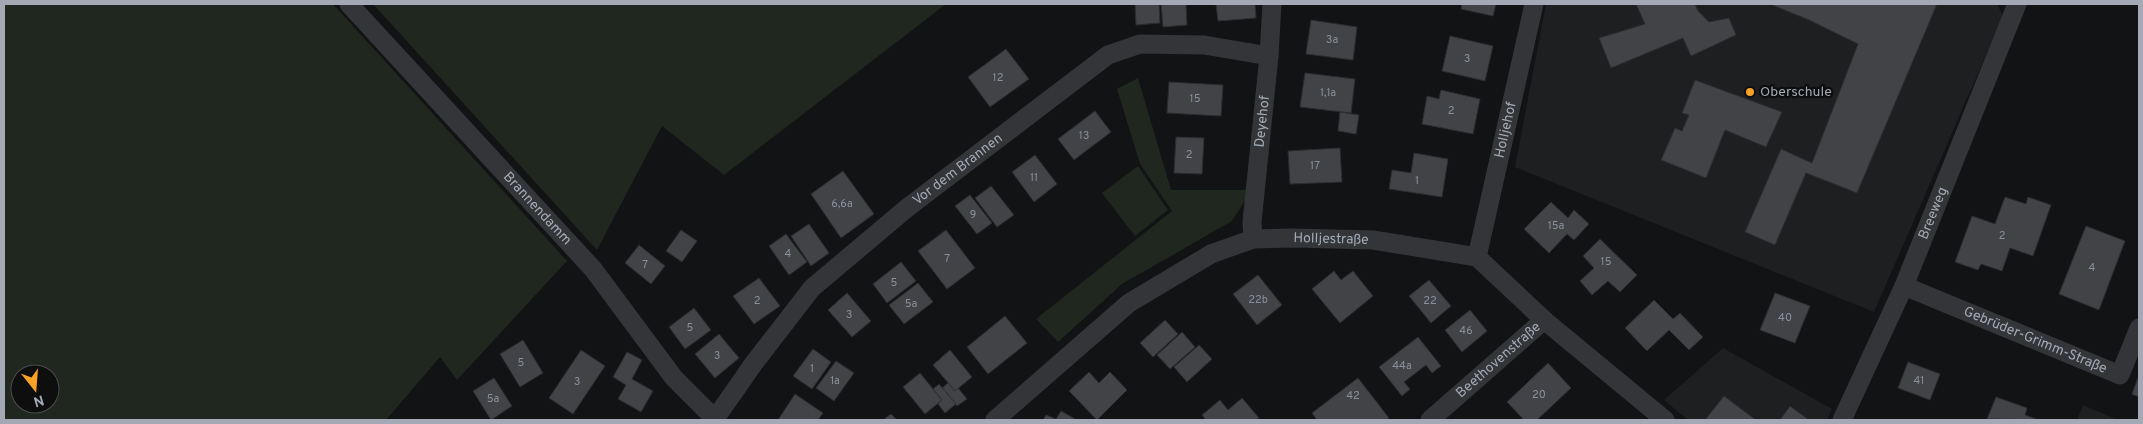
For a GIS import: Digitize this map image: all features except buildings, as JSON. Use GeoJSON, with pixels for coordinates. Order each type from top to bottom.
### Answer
{"type":"FeatureCollection","features":[{"type":"Feature","properties":{"kind":"street","name":"Brannendamm"},"geometry":{"type":"LineString","coordinates":[[350,4],[593,269],[674,378],[716,420]]}},
{"type":"Feature","properties":{"kind":"street","name":"Deyehof"},"geometry":{"type":"LineString","coordinates":[[1253,239],[1252,222],[1269,56],[1272,4]]}},
{"type":"Feature","properties":{"kind":"street","name":"Holljehof"},"geometry":{"type":"LineString","coordinates":[[1477,257],[1534,4]]}},
{"type":"Feature","properties":{"kind":"street","name":"Breeweg"},"geometry":{"type":"LineString","coordinates":[[1842,420],[1904,286],[2017,4]]}},
{"type":"Feature","properties":{"kind":"street","name":"Vor dem Brannen"},"geometry":{"type":"LineString","coordinates":[[716,420],[754,363],[812,288],[907,208],[1108,55],[1140,44],[1204,45],[1269,56]]}},
{"type":"Feature","properties":{"kind":"street","name":"Holljestraße"},"geometry":{"type":"LineString","coordinates":[[994,420],[1129,302],[1211,254],[1253,239],[1373,240],[1477,257]]}},
{"type":"Feature","properties":{"kind":"street"},"geometry":{"type":"LineString","coordinates":[[1477,257],[1544,320],[1666,420]]}},
{"type":"Feature","properties":{"kind":"street","name":"Gebrüder-Grimm-Straße"},"geometry":{"type":"LineString","coordinates":[[1904,286],[2120,375],[2139,328]]}},
{"type":"Feature","properties":{"kind":"street","name":"Beethovenstraße"},"geometry":{"type":"LineString","coordinates":[[1430,420],[1544,320]]}},
{"type":"Feature","properties":{"kind":"shaded area"},"geometry":{"type":"Polygon","coordinates":[[[4,4],[333,4],[567,261],[457,380],[440,357],[386,420],[4,420],[4,4]]]}},
{"type":"Feature","properties":{"kind":"shaded area"},"geometry":{"type":"Polygon","coordinates":[[[373,4],[946,4],[724,175],[662,126],[597,250],[373,4]]]}},
{"type":"Feature","properties":{"kind":"shaded area","name":"Oberschule"},"geometry":{"type":"Polygon","coordinates":[[[1546,4],[1997,4],[2003,16],[1874,312],[1515,167],[1546,4]]]}},
{"type":"Feature","properties":{"kind":"shaded area"},"geometry":{"type":"Polygon","coordinates":[[[1138,78],[1171,190],[1252,190],[1232,221],[1122,284],[1058,342],[1036,319],[1172,211],[1140,164],[1117,89],[1138,78]]]}},
{"type":"Feature","properties":{"kind":"shaded area"},"geometry":{"type":"Polygon","coordinates":[[[1138,166],[1168,210],[1135,236],[1102,193],[1138,166]]]}},
{"type":"Feature","properties":{"kind":"shaded area"},"geometry":{"type":"Polygon","coordinates":[[[1723,348],[1832,409],[1827,420],[1688,420],[1664,400],[1723,348]]]}},
{"type":"Feature","properties":{"kind":"shaded area"},"geometry":{"type":"Polygon","coordinates":[[[2083,405],[2118,420],[2077,420],[2083,405]]]}},
{"type":"Feature","properties":{"kind":"place","name":"Oberschule"},"geometry":{"type":"Point","coordinates":[1750,92]}}]}
